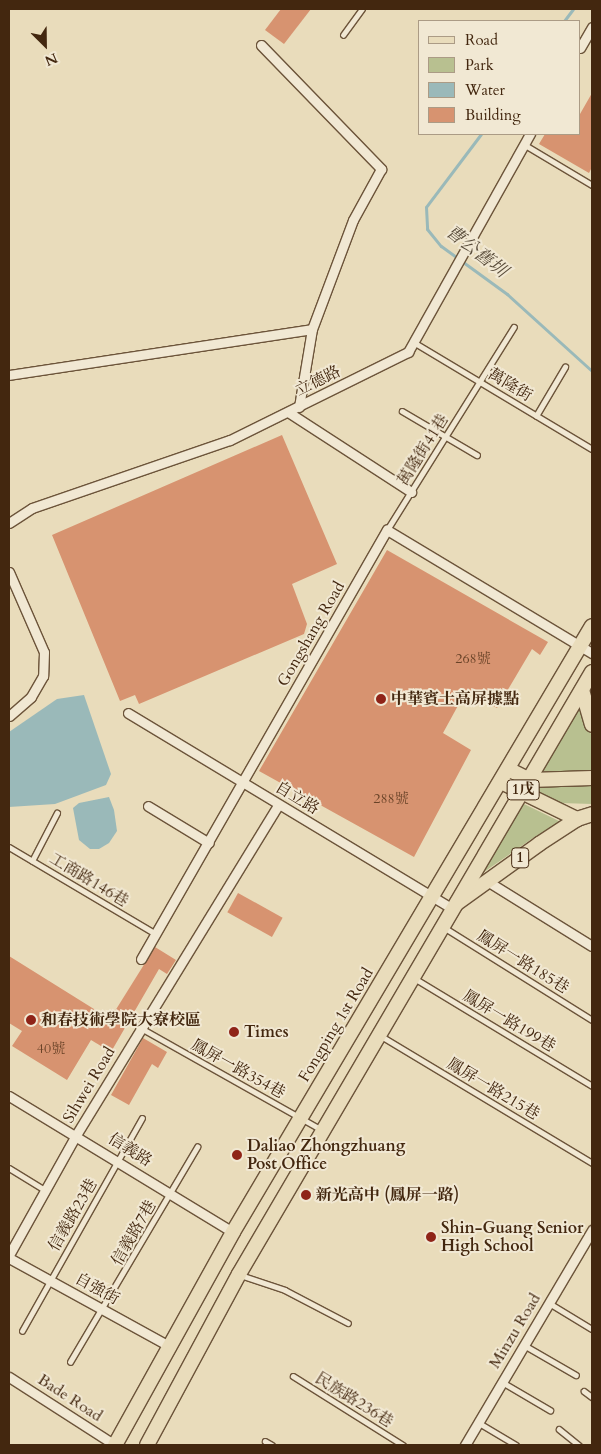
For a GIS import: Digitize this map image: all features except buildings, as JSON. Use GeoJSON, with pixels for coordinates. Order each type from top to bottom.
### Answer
{"type":"FeatureCollection","features":[{"type":"Feature","properties":{"kind":"main road","name":"Fongping 1st Road"},"geometry":{"type":"LineString","coordinates":[[115,1445],[233,1232],[505,776],[587,649],[592,626]]}},
{"type":"Feature","properties":{"kind":"main road","name":"1戊"},"geometry":{"type":"LineString","coordinates":[[451,908],[530,780],[592,672]]}},
{"type":"Feature","properties":{"kind":"main road"},"geometry":{"type":"LineString","coordinates":[[582,690],[592,725]]}},
{"type":"Feature","properties":{"kind":"main road"},"geometry":{"type":"LineString","coordinates":[[505,776],[530,780],[592,778]]}},
{"type":"Feature","properties":{"kind":"main road"},"geometry":{"type":"LineString","coordinates":[[505,776],[521,793],[578,819]]}},
{"type":"Feature","properties":{"kind":"main road","name":"1"},"geometry":{"type":"LineString","coordinates":[[147,1445],[238,1274],[380,1036],[451,908],[578,819],[592,814]]}},
{"type":"Feature","properties":{"kind":"street"},"geometry":{"type":"LineString","coordinates":[[581,46],[592,27]]}},
{"type":"Feature","properties":{"kind":"street"},"geometry":{"type":"LineString","coordinates":[[261,45],[380,169],[353,220],[312,330],[300,407]]}},
{"type":"Feature","properties":{"kind":"street","name":"立德路"},"geometry":{"type":"LineString","coordinates":[[9,520],[32,508],[230,440],[393,362],[415,343],[460,253],[529,135]]}},
{"type":"Feature","properties":{"kind":"street"},"geometry":{"type":"LineString","coordinates":[[9,375],[312,330]]}},
{"type":"Feature","properties":{"kind":"street"},"geometry":{"type":"LineString","coordinates":[[288,412],[411,492]]}},
{"type":"Feature","properties":{"kind":"street"},"geometry":{"type":"LineString","coordinates":[[387,530],[587,649]]}},
{"type":"Feature","properties":{"kind":"street","name":"Gongshang Road"},"geometry":{"type":"LineString","coordinates":[[141,959],[244,783],[387,530]]}},
{"type":"Feature","properties":{"kind":"street"},"geometry":{"type":"LineString","coordinates":[[9,572],[44,652],[43,676],[31,697],[9,716]]}},
{"type":"Feature","properties":{"kind":"street","name":"自立路"},"geometry":{"type":"LineString","coordinates":[[128,713],[451,908]]}},
{"type":"Feature","properties":{"kind":"street","name":"Sihwei Road"},"geometry":{"type":"LineString","coordinates":[[9,1257],[76,1135],[278,805]]}},
{"type":"Feature","properties":{"kind":"street"},"geometry":{"type":"LineString","coordinates":[[148,806],[209,843]]}},
{"type":"Feature","properties":{"kind":"street"},"geometry":{"type":"LineString","coordinates":[[487,881],[592,946]]}},
{"type":"Feature","properties":{"kind":"street","name":"信義路"},"geometry":{"type":"LineString","coordinates":[[9,1096],[233,1232]]}},
{"type":"Feature","properties":{"kind":"street","name":"Minzu Road"},"geometry":{"type":"LineString","coordinates":[[465,1445],[592,1231]]}},
{"type":"Feature","properties":{"kind":"street","name":"自強街"},"geometry":{"type":"LineString","coordinates":[[9,1257],[171,1347]]}},
{"type":"Feature","properties":{"kind":"street","name":"Bade Road"},"geometry":{"type":"LineString","coordinates":[[9,1377],[115,1445]]}},
{"type":"Feature","properties":{"kind":"lane"},"geometry":{"type":"LineString","coordinates":[[343,35],[362,9]]}},
{"type":"Feature","properties":{"kind":"lane"},"geometry":{"type":"LineString","coordinates":[[524,144],[592,185]]}},
{"type":"Feature","properties":{"kind":"lane","name":"萬隆街41巷"},"geometry":{"type":"LineString","coordinates":[[387,530],[514,327]]}},
{"type":"Feature","properties":{"kind":"lane","name":"萬隆街"},"geometry":{"type":"LineString","coordinates":[[415,343],[592,449]]}},
{"type":"Feature","properties":{"kind":"lane"},"geometry":{"type":"LineString","coordinates":[[536,416],[565,367]]}},
{"type":"Feature","properties":{"kind":"lane"},"geometry":{"type":"LineString","coordinates":[[402,411],[477,455]]}},
{"type":"Feature","properties":{"kind":"lane"},"geometry":{"type":"LineString","coordinates":[[32,861],[57,813]]}},
{"type":"Feature","properties":{"kind":"lane","name":"工商路146巷"},"geometry":{"type":"LineString","coordinates":[[9,847],[156,934]]}},
{"type":"Feature","properties":{"kind":"lane","name":"鳳屏一路185巷"},"geometry":{"type":"LineString","coordinates":[[441,926],[592,1020]]}},
{"type":"Feature","properties":{"kind":"lane","name":"鳳屏一路199巷"},"geometry":{"type":"LineString","coordinates":[[412,977],[592,1086]]}},
{"type":"Feature","properties":{"kind":"lane","name":"鳳屏一路354巷"},"geometry":{"type":"LineString","coordinates":[[141,1028],[323,1130]]}},
{"type":"Feature","properties":{"kind":"lane","name":"鳳屏一路215巷"},"geometry":{"type":"LineString","coordinates":[[380,1036],[592,1163]]}},
{"type":"Feature","properties":{"kind":"lane","name":"信義路23巷"},"geometry":{"type":"LineString","coordinates":[[22,1332],[142,1118]]}},
{"type":"Feature","properties":{"kind":"lane","name":"信義路7巷"},"geometry":{"type":"LineString","coordinates":[[70,1362],[103,1310],[197,1147]]}},
{"type":"Feature","properties":{"kind":"lane"},"geometry":{"type":"LineString","coordinates":[[9,1168],[45,1190]]}},
{"type":"Feature","properties":{"kind":"lane"},"geometry":{"type":"LineString","coordinates":[[238,1274],[285,1290],[348,1323]]}},
{"type":"Feature","properties":{"kind":"lane"},"geometry":{"type":"LineString","coordinates":[[549,1303],[592,1329]]}},
{"type":"Feature","properties":{"kind":"lane"},"geometry":{"type":"LineString","coordinates":[[524,1345],[576,1375]]}},
{"type":"Feature","properties":{"kind":"lane","name":"民族路236巷"},"geometry":{"type":"LineString","coordinates":[[293,1376],[403,1445]]}},
{"type":"Feature","properties":{"kind":"lane"},"geometry":{"type":"LineString","coordinates":[[502,1382],[550,1410]]}},
{"type":"Feature","properties":{"kind":"lane"},"geometry":{"type":"LineString","coordinates":[[584,1391],[592,1397]]}},
{"type":"Feature","properties":{"kind":"lane"},"geometry":{"type":"LineString","coordinates":[[478,1422],[516,1445]]}},
{"type":"Feature","properties":{"kind":"lane"},"geometry":{"type":"LineString","coordinates":[[559,1429],[579,1445]]}},
{"type":"Feature","properties":{"kind":"lane"},"geometry":{"type":"LineString","coordinates":[[265,1441],[272,1445]]}},
{"type":"Feature","properties":{"kind":"green space"},"geometry":{"type":"Polygon","coordinates":[[[580,703],[592,737],[592,772],[542,771],[580,703]]]}},
{"type":"Feature","properties":{"kind":"green space"},"geometry":{"type":"Polygon","coordinates":[[[534,785],[592,786],[592,804],[560,803],[530,792],[534,785]]]}},
{"type":"Feature","properties":{"kind":"green space"},"geometry":{"type":"Polygon","coordinates":[[[522,803],[563,823],[533,838],[481,874],[522,803]]]}},
{"type":"Feature","properties":{"kind":"water"},"geometry":{"type":"Polygon","coordinates":[[[84,695],[111,774],[106,785],[55,804],[9,807],[9,732],[57,699],[84,695]]]}},
{"type":"Feature","properties":{"kind":"water"},"geometry":{"type":"Polygon","coordinates":[[[109,797],[114,810],[117,831],[109,843],[99,849],[90,849],[79,840],[73,808],[79,803],[109,797]]]}},
{"type":"Feature","properties":{"kind":"waterway","name":"曹公舊圳"},"geometry":{"type":"LineString","coordinates":[[565,20],[573,9]]}},
{"type":"Feature","properties":{"kind":"waterway","name":"曹公舊圳"},"geometry":{"type":"LineString","coordinates":[[480,135],[426,207],[427,229],[441,246],[507,294],[592,371]]}},
{"type":"Feature","properties":{"kind":"place","name":"中華賓士高屏據點"},"geometry":{"type":"Point","coordinates":[381,699]}},
{"type":"Feature","properties":{"kind":"place","name":"和春技術學院大寮校區"},"geometry":{"type":"Point","coordinates":[31,1020]}},
{"type":"Feature","properties":{"kind":"place","name":"Times"},"geometry":{"type":"Point","coordinates":[234,1032]}},
{"type":"Feature","properties":{"kind":"place","name":"Daliao Zhongzhuang Post Office"},"geometry":{"type":"Point","coordinates":[237,1155]}},
{"type":"Feature","properties":{"kind":"place","name":"新光高中 (鳳屏一路)"},"geometry":{"type":"Point","coordinates":[306,1195]}},
{"type":"Feature","properties":{"kind":"place","name":"Shin-Guang Senior High School"},"geometry":{"type":"Point","coordinates":[431,1237]}}]}
